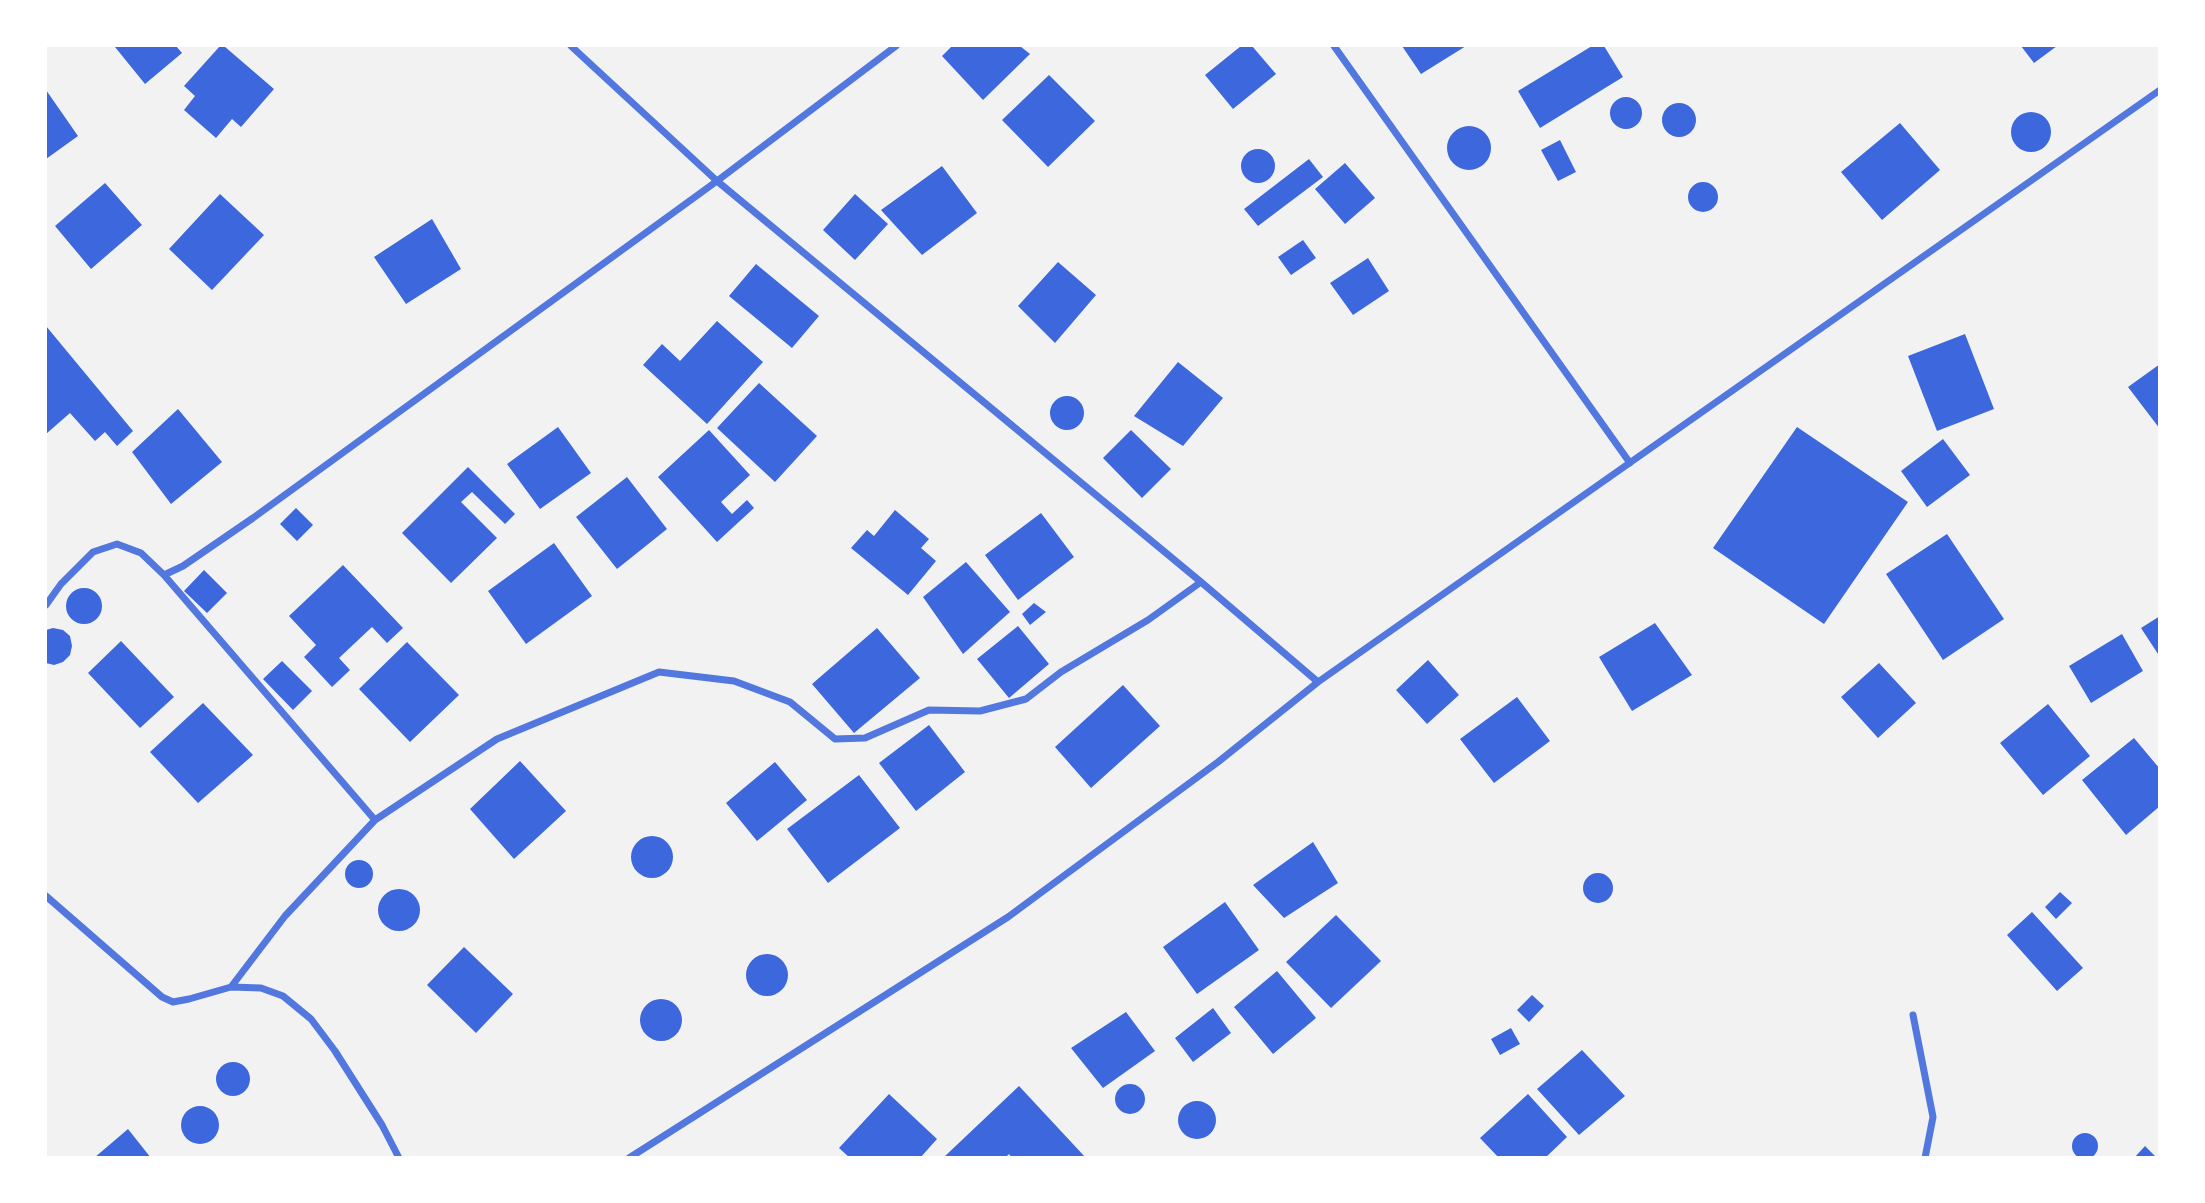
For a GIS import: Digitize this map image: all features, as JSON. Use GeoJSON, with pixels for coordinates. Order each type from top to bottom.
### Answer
{"type":"FeatureCollection","features":[{"type":"Feature","properties":{"kind":"street"},"geometry":{"type":"LineString","coordinates":[[571,46],[716,181],[1318,682]]}},
{"type":"Feature","properties":{"kind":"street"},"geometry":{"type":"LineString","coordinates":[[164,575],[183,566],[243,525],[716,181],[896,46]]}},
{"type":"Feature","properties":{"kind":"street"},"geometry":{"type":"LineString","coordinates":[[1334,46],[1630,463]]}},
{"type":"Feature","properties":{"kind":"street"},"geometry":{"type":"LineString","coordinates":[[629,1157],[1008,917],[1218,762],[1318,682],[2160,90]]}},
{"type":"Feature","properties":{"kind":"street"},"geometry":{"type":"LineString","coordinates":[[46,605],[61,584],[93,552],[117,544],[141,553],[164,575],[375,820]]}},
{"type":"Feature","properties":{"kind":"street"},"geometry":{"type":"LineString","coordinates":[[231,987],[285,916],[375,820],[497,739],[659,672],[734,681],[790,702],[835,739],[865,738],[929,710],[980,711],[1026,699],[1061,672],[1148,620],[1201,582]]}},
{"type":"Feature","properties":{"kind":"street"},"geometry":{"type":"LineString","coordinates":[[46,896],[162,997],[173,1002],[231,987],[261,989],[283,996],[311,1019],[335,1051],[399,1157]]}},
{"type":"Feature","properties":{"kind":"street"},"geometry":{"type":"LineString","coordinates":[[1913,1015],[1933,1117],[1926,1157]]}},
{"type":"Feature","properties":{"kind":"building"},"geometry":{"type":"Polygon","coordinates":[[[116,46],[176,46],[182,53],[145,84],[116,46]]]}},
{"type":"Feature","properties":{"kind":"building"},"geometry":{"type":"Polygon","coordinates":[[[220,46],[224,46],[274,89],[241,127],[232,119],[216,138],[184,110],[195,96],[184,86],[220,46]]]}},
{"type":"Feature","properties":{"kind":"building"},"geometry":{"type":"Polygon","coordinates":[[[952,46],[1020,46],[1030,54],[983,100],[942,56],[952,46]]]}},
{"type":"Feature","properties":{"kind":"building"},"geometry":{"type":"Polygon","coordinates":[[[1241,46],[1252,46],[1276,74],[1233,109],[1205,75],[1241,46]]]}},
{"type":"Feature","properties":{"kind":"building"},"geometry":{"type":"Polygon","coordinates":[[[1402,46],[1466,46],[1421,74],[1402,46]]]}},
{"type":"Feature","properties":{"kind":"building"},"geometry":{"type":"Polygon","coordinates":[[[1592,46],[1604,46],[1623,77],[1540,128],[1518,91],[1592,46]]]}},
{"type":"Feature","properties":{"kind":"building"},"geometry":{"type":"Polygon","coordinates":[[[2021,46],[2057,46],[2034,63],[2021,46]]]}},
{"type":"Feature","properties":{"kind":"building"},"geometry":{"type":"Polygon","coordinates":[[[1049,75],[1095,121],[1048,167],[1002,120],[1049,75]]]}},
{"type":"Feature","properties":{"kind":"building"},"geometry":{"type":"Polygon","coordinates":[[[46,90],[78,136],[46,159],[46,90]]]}},
{"type":"Feature","properties":{"kind":"building"},"geometry":{"type":"Polygon","coordinates":[[[1626,97],[1637,102],[1642,113],[1637,124],[1626,129],[1615,124],[1610,113],[1615,102],[1626,97]]]}},
{"type":"Feature","properties":{"kind":"building"},"geometry":{"type":"Polygon","coordinates":[[[1679,103],[1691,108],[1696,120],[1691,132],[1679,137],[1667,132],[1662,120],[1667,108],[1679,103]]]}},
{"type":"Feature","properties":{"kind":"building"},"geometry":{"type":"Polygon","coordinates":[[[2031,112],[2039,113],[2045,118],[2050,124],[2050,140],[2045,146],[2039,151],[2031,152],[2023,151],[2017,146],[2012,140],[2011,132],[2012,124],[2017,118],[2023,113],[2031,112]]]}},
{"type":"Feature","properties":{"kind":"building"},"geometry":{"type":"Polygon","coordinates":[[[1900,123],[1940,170],[1882,220],[1841,172],[1900,123]]]}},
{"type":"Feature","properties":{"kind":"building"},"geometry":{"type":"Polygon","coordinates":[[[1469,126],[1484,133],[1491,148],[1484,163],[1469,170],[1454,163],[1447,148],[1454,133],[1469,126]]]}},
{"type":"Feature","properties":{"kind":"building"},"geometry":{"type":"Polygon","coordinates":[[[1560,140],[1576,172],[1558,181],[1541,150],[1560,140]]]}},
{"type":"Feature","properties":{"kind":"building"},"geometry":{"type":"Polygon","coordinates":[[[1258,149],[1270,154],[1275,166],[1270,178],[1258,183],[1246,178],[1241,166],[1246,154],[1258,149]]]}},
{"type":"Feature","properties":{"kind":"building"},"geometry":{"type":"Polygon","coordinates":[[[1309,159],[1323,177],[1258,226],[1244,209],[1309,159]]]}},
{"type":"Feature","properties":{"kind":"building"},"geometry":{"type":"Polygon","coordinates":[[[1345,163],[1375,198],[1345,224],[1315,189],[1345,163]]]}},
{"type":"Feature","properties":{"kind":"building"},"geometry":{"type":"Polygon","coordinates":[[[942,166],[977,213],[922,255],[881,210],[942,166]]]}},
{"type":"Feature","properties":{"kind":"building"},"geometry":{"type":"Polygon","coordinates":[[[1703,182],[1714,186],[1718,197],[1714,208],[1703,212],[1692,208],[1688,197],[1692,186],[1703,182]]]}},
{"type":"Feature","properties":{"kind":"building"},"geometry":{"type":"Polygon","coordinates":[[[105,183],[142,225],[91,269],[55,226],[105,183]]]}},
{"type":"Feature","properties":{"kind":"building"},"geometry":{"type":"Polygon","coordinates":[[[220,194],[264,235],[212,290],[169,249],[220,194]]]}},
{"type":"Feature","properties":{"kind":"building"},"geometry":{"type":"Polygon","coordinates":[[[855,194],[888,224],[855,260],[823,230],[855,194]]]}},
{"type":"Feature","properties":{"kind":"building"},"geometry":{"type":"Polygon","coordinates":[[[432,219],[461,269],[406,304],[374,257],[432,219]]]}},
{"type":"Feature","properties":{"kind":"building"},"geometry":{"type":"Polygon","coordinates":[[[1303,240],[1316,258],[1291,275],[1278,257],[1303,240]]]}},
{"type":"Feature","properties":{"kind":"building"},"geometry":{"type":"Polygon","coordinates":[[[1368,258],[1389,291],[1353,315],[1330,283],[1368,258]]]}},
{"type":"Feature","properties":{"kind":"building"},"geometry":{"type":"Polygon","coordinates":[[[1058,262],[1096,295],[1055,343],[1018,306],[1058,262]]]}},
{"type":"Feature","properties":{"kind":"building"},"geometry":{"type":"Polygon","coordinates":[[[756,264],[819,316],[792,348],[729,296],[756,264]]]}},
{"type":"Feature","properties":{"kind":"building"},"geometry":{"type":"Polygon","coordinates":[[[717,321],[763,362],[707,424],[643,365],[662,344],[680,361],[717,321]]]}},
{"type":"Feature","properties":{"kind":"building"},"geometry":{"type":"Polygon","coordinates":[[[46,326],[133,431],[117,446],[105,432],[95,441],[70,413],[46,434],[46,326]]]}},
{"type":"Feature","properties":{"kind":"building"},"geometry":{"type":"Polygon","coordinates":[[[1965,334],[1994,409],[1937,431],[1908,356],[1965,334]]]}},
{"type":"Feature","properties":{"kind":"building"},"geometry":{"type":"Polygon","coordinates":[[[1178,362],[1223,398],[1183,446],[1134,416],[1178,362]]]}},
{"type":"Feature","properties":{"kind":"building"},"geometry":{"type":"Polygon","coordinates":[[[2160,364],[2160,429],[2128,387],[2160,364]]]}},
{"type":"Feature","properties":{"kind":"building"},"geometry":{"type":"Polygon","coordinates":[[[759,383],[817,436],[775,482],[717,428],[759,383]]]}},
{"type":"Feature","properties":{"kind":"building"},"geometry":{"type":"Polygon","coordinates":[[[1067,396],[1079,401],[1084,413],[1079,425],[1067,430],[1055,425],[1050,413],[1055,401],[1067,396]]]}},
{"type":"Feature","properties":{"kind":"building"},"geometry":{"type":"Polygon","coordinates":[[[178,409],[222,462],[171,504],[132,452],[178,409]]]}},
{"type":"Feature","properties":{"kind":"building"},"geometry":{"type":"Polygon","coordinates":[[[558,427],[591,473],[540,509],[507,464],[558,427]]]}},
{"type":"Feature","properties":{"kind":"building"},"geometry":{"type":"Polygon","coordinates":[[[1797,427],[1908,502],[1824,624],[1713,548],[1797,427]]]}},
{"type":"Feature","properties":{"kind":"building"},"geometry":{"type":"Polygon","coordinates":[[[709,430],[750,475],[721,502],[732,514],[747,500],[754,508],[717,542],[658,477],[709,430]]]}},
{"type":"Feature","properties":{"kind":"building"},"geometry":{"type":"Polygon","coordinates":[[[1131,430],[1171,469],[1142,498],[1103,458],[1131,430]]]}},
{"type":"Feature","properties":{"kind":"building"},"geometry":{"type":"Polygon","coordinates":[[[1943,439],[1970,475],[1927,507],[1901,471],[1943,439]]]}},
{"type":"Feature","properties":{"kind":"building"},"geometry":{"type":"Polygon","coordinates":[[[468,467],[515,514],[505,524],[472,492],[461,502],[497,538],[451,583],[402,533],[468,467]]]}},
{"type":"Feature","properties":{"kind":"building"},"geometry":{"type":"Polygon","coordinates":[[[627,477],[667,529],[617,569],[576,517],[627,477]]]}},
{"type":"Feature","properties":{"kind":"building"},"geometry":{"type":"Polygon","coordinates":[[[296,508],[313,525],[297,541],[280,524],[296,508]]]}},
{"type":"Feature","properties":{"kind":"building"},"geometry":{"type":"Polygon","coordinates":[[[895,510],[929,539],[921,548],[936,561],[908,595],[851,548],[867,530],[874,536],[895,510]]]}},
{"type":"Feature","properties":{"kind":"building"},"geometry":{"type":"Polygon","coordinates":[[[1041,513],[1074,557],[1018,600],[985,555],[1041,513]]]}},
{"type":"Feature","properties":{"kind":"building"},"geometry":{"type":"Polygon","coordinates":[[[1947,534],[2004,619],[1943,660],[1886,574],[1947,534]]]}},
{"type":"Feature","properties":{"kind":"building"},"geometry":{"type":"Polygon","coordinates":[[[554,543],[592,596],[526,644],[488,591],[554,543]]]}},
{"type":"Feature","properties":{"kind":"building"},"geometry":{"type":"Polygon","coordinates":[[[966,562],[1010,612],[963,654],[923,597],[966,562]]]}},
{"type":"Feature","properties":{"kind":"building"},"geometry":{"type":"Polygon","coordinates":[[[343,565],[403,628],[387,643],[372,627],[339,658],[350,670],[332,687],[304,657],[316,645],[289,616],[343,565]]]}},
{"type":"Feature","properties":{"kind":"building"},"geometry":{"type":"Polygon","coordinates":[[[204,570],[227,593],[207,613],[184,591],[204,570]]]}},
{"type":"Feature","properties":{"kind":"building"},"geometry":{"type":"Polygon","coordinates":[[[84,588],[97,593],[102,606],[97,619],[84,624],[71,619],[66,606],[71,593],[84,588]]]}},
{"type":"Feature","properties":{"kind":"building"},"geometry":{"type":"Polygon","coordinates":[[[1034,603],[1046,612],[1030,625],[1022,614],[1034,603]]]}},
{"type":"Feature","properties":{"kind":"building"},"geometry":{"type":"Polygon","coordinates":[[[2160,616],[2160,657],[2141,628],[2160,616]]]}},
{"type":"Feature","properties":{"kind":"building"},"geometry":{"type":"Polygon","coordinates":[[[1655,623],[1692,675],[1632,711],[1599,657],[1655,623]]]}},
{"type":"Feature","properties":{"kind":"building"},"geometry":{"type":"Polygon","coordinates":[[[1018,626],[1049,664],[1009,698],[977,659],[1018,626]]]}},
{"type":"Feature","properties":{"kind":"building"},"geometry":{"type":"Polygon","coordinates":[[[877,628],[920,678],[854,733],[812,684],[877,628]]]}},
{"type":"Feature","properties":{"kind":"building"},"geometry":{"type":"Polygon","coordinates":[[[46,630],[63,630],[70,636],[72,646],[70,655],[63,662],[54,665],[46,663],[46,630]]]}},
{"type":"Feature","properties":{"kind":"building"},"geometry":{"type":"Polygon","coordinates":[[[2122,634],[2143,671],[2091,703],[2069,666],[2122,634]]]}},
{"type":"Feature","properties":{"kind":"building"},"geometry":{"type":"Polygon","coordinates":[[[121,641],[174,697],[140,728],[88,673],[121,641]]]}},
{"type":"Feature","properties":{"kind":"building"},"geometry":{"type":"Polygon","coordinates":[[[407,642],[459,695],[410,742],[359,689],[407,642]]]}},
{"type":"Feature","properties":{"kind":"building"},"geometry":{"type":"Polygon","coordinates":[[[1428,660],[1459,695],[1427,724],[1396,690],[1428,660]]]}},
{"type":"Feature","properties":{"kind":"building"},"geometry":{"type":"Polygon","coordinates":[[[282,661],[312,691],[293,710],[263,679],[282,661]]]}},
{"type":"Feature","properties":{"kind":"building"},"geometry":{"type":"Polygon","coordinates":[[[1879,663],[1916,703],[1878,738],[1841,697],[1879,663]]]}},
{"type":"Feature","properties":{"kind":"building"},"geometry":{"type":"Polygon","coordinates":[[[1123,685],[1160,726],[1091,788],[1055,747],[1123,685]]]}},
{"type":"Feature","properties":{"kind":"building"},"geometry":{"type":"Polygon","coordinates":[[[1517,697],[1550,741],[1494,783],[1460,739],[1517,697]]]}},
{"type":"Feature","properties":{"kind":"building"},"geometry":{"type":"Polygon","coordinates":[[[203,703],[253,755],[198,803],[150,752],[203,703]]]}},
{"type":"Feature","properties":{"kind":"building"},"geometry":{"type":"Polygon","coordinates":[[[2048,704],[2090,756],[2043,795],[2000,743],[2048,704]]]}},
{"type":"Feature","properties":{"kind":"building"},"geometry":{"type":"Polygon","coordinates":[[[929,725],[965,772],[916,811],[879,763],[929,725]]]}},
{"type":"Feature","properties":{"kind":"building"},"geometry":{"type":"Polygon","coordinates":[[[2134,738],[2160,769],[2160,806],[2126,835],[2082,780],[2134,738]]]}},
{"type":"Feature","properties":{"kind":"building"},"geometry":{"type":"Polygon","coordinates":[[[520,761],[566,811],[514,859],[470,809],[520,761]]]}},
{"type":"Feature","properties":{"kind":"building"},"geometry":{"type":"Polygon","coordinates":[[[775,762],[807,800],[757,841],[726,803],[775,762]]]}},
{"type":"Feature","properties":{"kind":"building"},"geometry":{"type":"Polygon","coordinates":[[[859,775],[900,828],[828,883],[787,829],[859,775]]]}},
{"type":"Feature","properties":{"kind":"building"},"geometry":{"type":"Polygon","coordinates":[[[652,836],[667,842],[673,857],[667,872],[652,878],[637,872],[631,857],[637,842],[652,836]]]}},
{"type":"Feature","properties":{"kind":"building"},"geometry":{"type":"Polygon","coordinates":[[[1313,842],[1338,883],[1284,918],[1253,885],[1313,842]]]}},
{"type":"Feature","properties":{"kind":"building"},"geometry":{"type":"Polygon","coordinates":[[[359,860],[369,864],[373,874],[369,884],[359,888],[349,884],[345,874],[349,864],[359,860]]]}},
{"type":"Feature","properties":{"kind":"building"},"geometry":{"type":"Polygon","coordinates":[[[1598,873],[1609,877],[1613,888],[1609,899],[1598,903],[1587,899],[1583,888],[1587,877],[1598,873]]]}},
{"type":"Feature","properties":{"kind":"building"},"geometry":{"type":"Polygon","coordinates":[[[399,889],[414,895],[420,910],[414,925],[399,931],[384,925],[378,910],[384,895],[399,889]]]}},
{"type":"Feature","properties":{"kind":"building"},"geometry":{"type":"Polygon","coordinates":[[[2060,892],[2072,903],[2056,919],[2045,907],[2060,892]]]}},
{"type":"Feature","properties":{"kind":"building"},"geometry":{"type":"Polygon","coordinates":[[[1225,902],[1259,950],[1197,994],[1163,947],[1225,902]]]}},
{"type":"Feature","properties":{"kind":"building"},"geometry":{"type":"Polygon","coordinates":[[[2032,912],[2083,968],[2057,991],[2007,935],[2032,912]]]}},
{"type":"Feature","properties":{"kind":"building"},"geometry":{"type":"Polygon","coordinates":[[[1336,915],[1381,961],[1331,1008],[1286,962],[1336,915]]]}},
{"type":"Feature","properties":{"kind":"building"},"geometry":{"type":"Polygon","coordinates":[[[464,947],[513,994],[476,1033],[427,985],[464,947]]]}},
{"type":"Feature","properties":{"kind":"building"},"geometry":{"type":"Polygon","coordinates":[[[767,954],[782,960],[788,975],[782,990],[767,996],[752,990],[746,975],[752,960],[767,954]]]}},
{"type":"Feature","properties":{"kind":"building"},"geometry":{"type":"Polygon","coordinates":[[[1277,971],[1316,1018],[1273,1054],[1234,1007],[1277,971]]]}},
{"type":"Feature","properties":{"kind":"building"},"geometry":{"type":"Polygon","coordinates":[[[1532,995],[1544,1006],[1529,1022],[1517,1010],[1532,995]]]}},
{"type":"Feature","properties":{"kind":"building"},"geometry":{"type":"Polygon","coordinates":[[[661,999],[676,1005],[682,1020],[676,1035],[661,1041],[646,1035],[640,1020],[646,1005],[661,999]]]}},
{"type":"Feature","properties":{"kind":"building"},"geometry":{"type":"Polygon","coordinates":[[[1213,1008],[1231,1033],[1193,1062],[1175,1038],[1213,1008]]]}},
{"type":"Feature","properties":{"kind":"building"},"geometry":{"type":"Polygon","coordinates":[[[1126,1012],[1155,1051],[1103,1088],[1071,1048],[1126,1012]]]}},
{"type":"Feature","properties":{"kind":"building"},"geometry":{"type":"Polygon","coordinates":[[[1511,1028],[1520,1044],[1500,1055],[1491,1039],[1511,1028]]]}},
{"type":"Feature","properties":{"kind":"building"},"geometry":{"type":"Polygon","coordinates":[[[1582,1050],[1625,1096],[1579,1135],[1537,1089],[1582,1050]]]}},
{"type":"Feature","properties":{"kind":"building"},"geometry":{"type":"Polygon","coordinates":[[[233,1062],[245,1067],[250,1079],[245,1091],[233,1096],[221,1091],[216,1079],[221,1067],[233,1062]]]}},
{"type":"Feature","properties":{"kind":"building"},"geometry":{"type":"Polygon","coordinates":[[[1130,1084],[1141,1088],[1145,1099],[1141,1110],[1130,1114],[1119,1110],[1115,1099],[1119,1088],[1130,1084]]]}},
{"type":"Feature","properties":{"kind":"building"},"geometry":{"type":"Polygon","coordinates":[[[1019,1086],[1086,1158],[1012,1158],[1009,1154],[1005,1158],[943,1158],[1019,1086]]]}},
{"type":"Feature","properties":{"kind":"building"},"geometry":{"type":"Polygon","coordinates":[[[889,1094],[937,1139],[920,1158],[850,1158],[839,1148],[889,1094]]]}},
{"type":"Feature","properties":{"kind":"building"},"geometry":{"type":"Polygon","coordinates":[[[1528,1094],[1567,1137],[1545,1158],[1499,1158],[1480,1138],[1528,1094]]]}},
{"type":"Feature","properties":{"kind":"building"},"geometry":{"type":"Polygon","coordinates":[[[1197,1101],[1210,1107],[1216,1120],[1210,1133],[1197,1139],[1184,1133],[1178,1120],[1184,1107],[1197,1101]]]}},
{"type":"Feature","properties":{"kind":"building"},"geometry":{"type":"Polygon","coordinates":[[[200,1106],[213,1112],[219,1125],[213,1138],[200,1144],[187,1138],[181,1125],[187,1112],[200,1106]]]}},
{"type":"Feature","properties":{"kind":"building"},"geometry":{"type":"Polygon","coordinates":[[[128,1129],[151,1158],[94,1158],[128,1129]]]}},
{"type":"Feature","properties":{"kind":"building"},"geometry":{"type":"Polygon","coordinates":[[[2085,1133],[2094,1137],[2098,1146],[2094,1155],[2085,1159],[2076,1155],[2072,1146],[2076,1137],[2085,1133]]]}},
{"type":"Feature","properties":{"kind":"building"},"geometry":{"type":"Polygon","coordinates":[[[2145,1146],[2157,1158],[2134,1158],[2145,1146]]]}}]}
